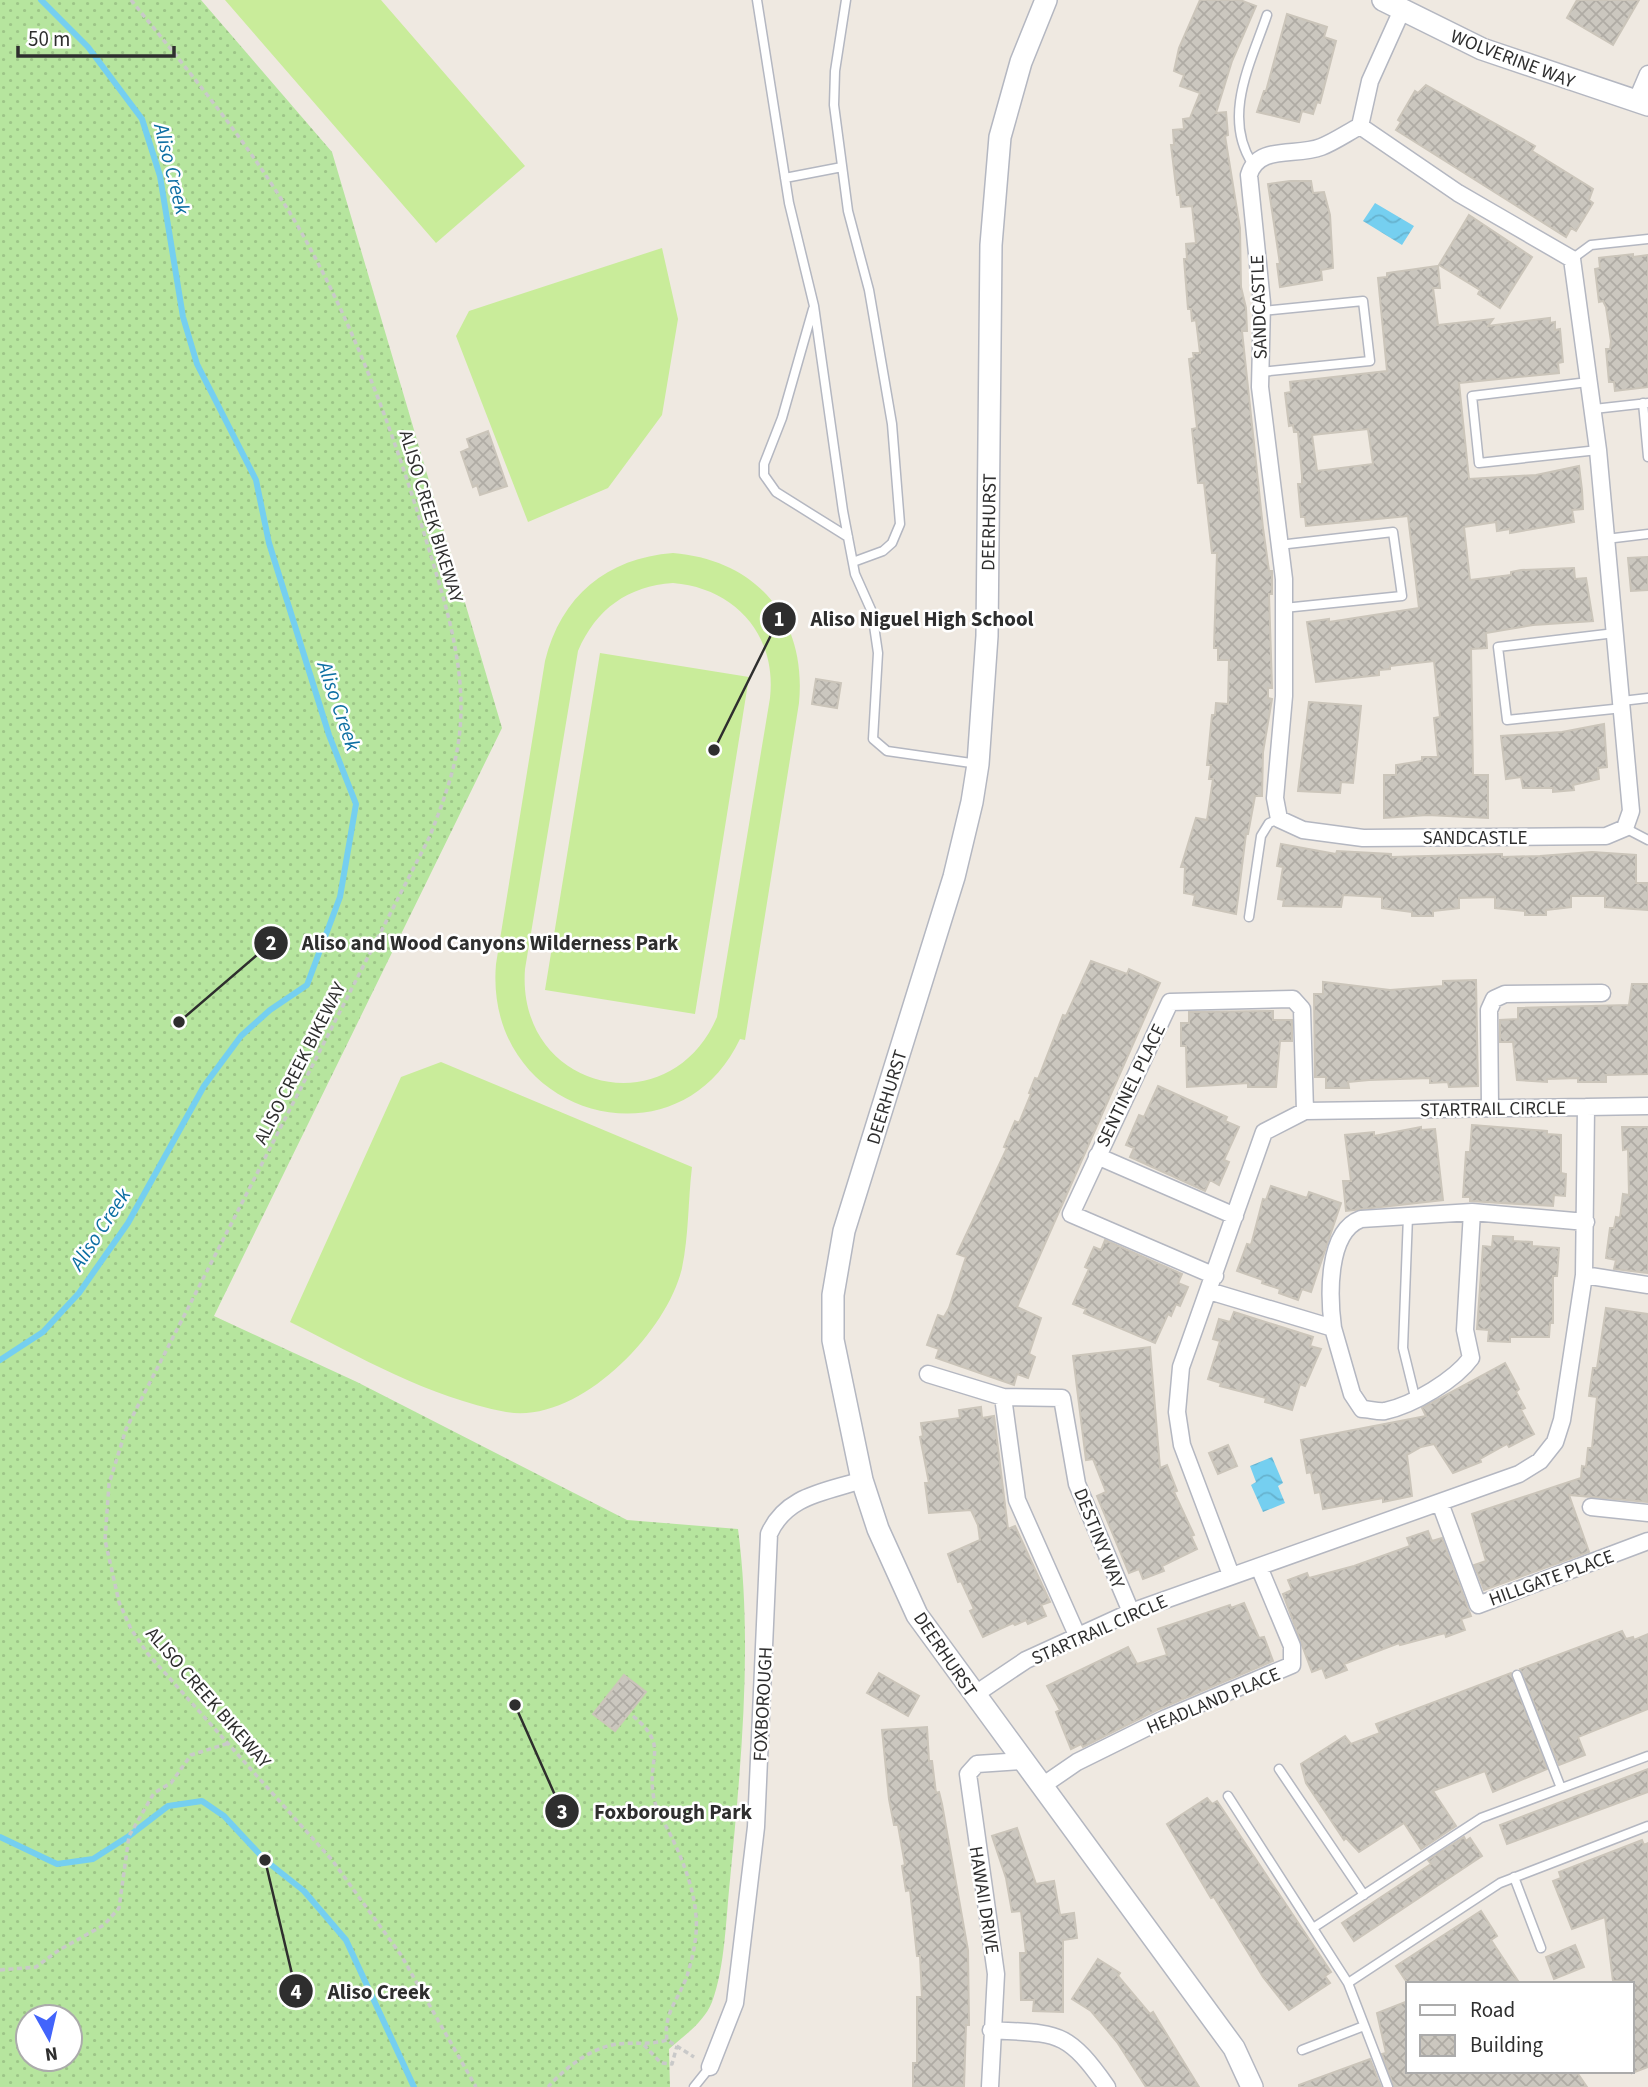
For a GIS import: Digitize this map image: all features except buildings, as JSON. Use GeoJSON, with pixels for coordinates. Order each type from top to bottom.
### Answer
{"type":"FeatureCollection","features":[{"type":"Feature","properties":{"kind":"street","name":"DEERHURST"},"geometry":{"type":"LineString","coordinates":[[1046,0],[1021,62],[1000,137],[991,245],[987,636],[978,764],[954,877],[844,1231],[833,1295],[833,1340],[862,1480],[878,1529],[917,1615],[1234,2049],[1252,2087]]}},
{"type":"Feature","properties":{"kind":"street","name":"WOLVERINE WAY"},"geometry":{"type":"LineString","coordinates":[[1393,5],[1482,49],[1642,103]]}},
{"type":"Feature","properties":{"kind":"street"},"geometry":{"type":"LineString","coordinates":[[1252,163],[1262,156],[1320,148],[1360,126],[1370,81],[1393,5]]}},
{"type":"Feature","properties":{"kind":"street"},"geometry":{"type":"LineString","coordinates":[[1642,103],[1648,74]]}},
{"type":"Feature","properties":{"kind":"street"},"geometry":{"type":"LineString","coordinates":[[1360,126],[1458,193],[1572,259],[1594,409],[1623,704],[1631,811],[1625,828]]}},
{"type":"Feature","properties":{"kind":"street","name":"SANDCASTLE"},"geometry":{"type":"LineString","coordinates":[[1252,163],[1248,175],[1262,311],[1261,372],[1284,608],[1284,696],[1275,797],[1279,819],[1303,830],[1363,838],[1606,836],[1625,828]]}},
{"type":"Feature","properties":{"kind":"street"},"geometry":{"type":"LineString","coordinates":[[1490,1107],[1489,1010],[1494,999],[1505,994],[1602,993]]}},
{"type":"Feature","properties":{"kind":"street","name":"SENTINEL PLACE"},"geometry":{"type":"LineString","coordinates":[[1212,1283],[1071,1214],[1170,1002],[1293,999],[1302,1009],[1305,1111]]}},
{"type":"Feature","properties":{"kind":"street"},"geometry":{"type":"LineString","coordinates":[[1586,1107],[1648,1106]]}},
{"type":"Feature","properties":{"kind":"street","name":"STARTRAIL CIRCLE"},"geometry":{"type":"LineString","coordinates":[[974,1695],[1026,1660],[1131,1612],[1519,1474],[1540,1461],[1555,1442],[1562,1420],[1584,1275],[1586,1107],[1305,1111],[1264,1132],[1181,1367],[1177,1412],[1182,1445],[1231,1575]]}},
{"type":"Feature","properties":{"kind":"street","name":"SENTINEL PLACE"},"geometry":{"type":"LineString","coordinates":[[1097,1156],[1235,1216]]}},
{"type":"Feature","properties":{"kind":"street"},"geometry":{"type":"LineString","coordinates":[[1472,1212],[1465,1330],[1471,1357],[1462,1370],[1439,1387],[1384,1411],[1362,1409],[1352,1394],[1333,1328],[1328,1287],[1342,1235],[1349,1224],[1361,1220],[1472,1212],[1586,1222]]}},
{"type":"Feature","properties":{"kind":"street"},"geometry":{"type":"LineString","coordinates":[[1584,1275],[1648,1285]]}},
{"type":"Feature","properties":{"kind":"street"},"geometry":{"type":"LineString","coordinates":[[1212,1283],[1333,1328]]}},
{"type":"Feature","properties":{"kind":"street","name":"DESTINY WAY"},"geometry":{"type":"LineString","coordinates":[[928,1374],[1003,1396],[1062,1398],[1077,1484],[1131,1612]]}},
{"type":"Feature","properties":{"kind":"street"},"geometry":{"type":"LineString","coordinates":[[1003,1396],[1017,1500],[1077,1635]]}},
{"type":"Feature","properties":{"kind":"street","name":"FOXBOROUGH"},"geometry":{"type":"LineString","coordinates":[[710,2067],[735,2003],[756,1828],[769,1534],[777,1515],[797,1501],[862,1480]]}},
{"type":"Feature","properties":{"kind":"street","name":"HILLGATE PLACE"},"geometry":{"type":"LineString","coordinates":[[1440,1503],[1478,1605],[1648,1541]]}},
{"type":"Feature","properties":{"kind":"street"},"geometry":{"type":"LineString","coordinates":[[1591,1507],[1648,1513]]}},
{"type":"Feature","properties":{"kind":"street","name":"HEADLAND PLACE"},"geometry":{"type":"LineString","coordinates":[[1042,1786],[1077,1762],[1166,1718],[1292,1665],[1293,1646],[1259,1567]]}},
{"type":"Feature","properties":{"kind":"street","name":"HAWAII DRIVE"},"geometry":{"type":"LineString","coordinates":[[990,2087],[996,1974],[968,1774],[977,1764],[1023,1761]]}},
{"type":"Feature","properties":{"kind":"street"},"geometry":{"type":"LineString","coordinates":[[991,2030],[1055,2034],[1086,2057],[1107,2087]]}},
{"type":"Feature","properties":{"kind":"lane"},"geometry":{"type":"LineString","coordinates":[[757,0],[785,177],[814,306],[848,537],[853,562],[872,612],[878,653],[873,739],[887,751],[978,764]]}},
{"type":"Feature","properties":{"kind":"lane"},"geometry":{"type":"LineString","coordinates":[[846,0],[834,82],[834,105],[848,211],[869,290],[892,424],[900,524],[892,543],[883,551],[853,562]]}},
{"type":"Feature","properties":{"kind":"lane"},"geometry":{"type":"LineString","coordinates":[[1252,163],[1245,151],[1239,95],[1267,15]]}},
{"type":"Feature","properties":{"kind":"lane"},"geometry":{"type":"LineString","coordinates":[[785,177],[842,167]]}},
{"type":"Feature","properties":{"kind":"lane"},"geometry":{"type":"LineString","coordinates":[[1572,259],[1591,245],[1648,239]]}},
{"type":"Feature","properties":{"kind":"lane"},"geometry":{"type":"LineString","coordinates":[[1261,372],[1370,360],[1363,301],[1262,311]]}},
{"type":"Feature","properties":{"kind":"lane"},"geometry":{"type":"LineString","coordinates":[[814,306],[782,418],[764,464],[764,475],[776,492],[848,537]]}},
{"type":"Feature","properties":{"kind":"lane"},"geometry":{"type":"LineString","coordinates":[[1588,382],[1472,396],[1479,463],[1598,450]]}},
{"type":"Feature","properties":{"kind":"lane"},"geometry":{"type":"LineString","coordinates":[[1594,409],[1645,403],[1648,457]]}},
{"type":"Feature","properties":{"kind":"lane"},"geometry":{"type":"LineString","coordinates":[[1279,545],[1393,532],[1402,596],[1284,608]]}},
{"type":"Feature","properties":{"kind":"lane"},"geometry":{"type":"LineString","coordinates":[[1606,538],[1648,534]]}},
{"type":"Feature","properties":{"kind":"lane"},"geometry":{"type":"LineString","coordinates":[[1615,634],[1498,647],[1507,720],[1648,698]]}},
{"type":"Feature","properties":{"kind":"lane"},"geometry":{"type":"LineString","coordinates":[[1249,917],[1261,836],[1269,823],[1279,819]]}},
{"type":"Feature","properties":{"kind":"lane"},"geometry":{"type":"LineString","coordinates":[[1625,828],[1648,840]]}},
{"type":"Feature","properties":{"kind":"lane"},"geometry":{"type":"LineString","coordinates":[[1408,1216],[1403,1348],[1415,1397]]}},
{"type":"Feature","properties":{"kind":"lane"},"geometry":{"type":"LineString","coordinates":[[1517,1675],[1561,1788]]}},
{"type":"Feature","properties":{"kind":"lane"},"geometry":{"type":"LineString","coordinates":[[1313,1928],[1481,1818],[1648,1756]]}},
{"type":"Feature","properties":{"kind":"lane"},"geometry":{"type":"LineString","coordinates":[[1279,1769],[1363,1895]]}},
{"type":"Feature","properties":{"kind":"lane"},"geometry":{"type":"LineString","coordinates":[[1227,1796],[1348,1983],[1388,2087]]}},
{"type":"Feature","properties":{"kind":"lane"},"geometry":{"type":"LineString","coordinates":[[1348,1983],[1500,1882],[1648,1826]]}},
{"type":"Feature","properties":{"kind":"lane"},"geometry":{"type":"LineString","coordinates":[[1514,1877],[1541,1948]]}},
{"type":"Feature","properties":{"kind":"lane"},"geometry":{"type":"LineString","coordinates":[[1302,2050],[1364,2026]]}},
{"type":"Feature","properties":{"kind":"lane"},"geometry":{"type":"LineString","coordinates":[[694,2087],[710,2067]]}},
{"type":"Feature","properties":{"kind":"path","name":"ALISO CREEK BIKEWAY"},"geometry":{"type":"LineString","coordinates":[[131,0],[254,157],[300,231],[336,302],[395,439],[446,604],[457,656],[461,697],[460,730],[453,766],[430,836],[132,1417],[115,1457],[109,1484],[105,1540],[119,1602],[148,1654],[332,1860],[401,1955],[476,2087]]}},
{"type":"Feature","properties":{"kind":"path"},"geometry":{"type":"LineString","coordinates":[[633,1716],[649,1729],[655,1746],[652,1790],[657,1811],[680,1856],[692,1898],[696,1932],[687,1977],[665,2024],[667,2040]]}},
{"type":"Feature","properties":{"kind":"path"},"geometry":{"type":"LineString","coordinates":[[0,1970],[36,1968],[59,1950],[104,1925],[119,1908],[130,1836],[154,1793],[171,1783],[191,1755],[229,1743]]}},
{"type":"Feature","properties":{"kind":"path"},"geometry":{"type":"LineString","coordinates":[[548,2087],[560,2074],[582,2059],[611,2045],[652,2045],[667,2040],[710,2067]]}},
{"type":"Feature","properties":{"kind":"path"},"geometry":{"type":"LineString","coordinates":[[642,2043],[661,2063],[672,2064],[677,2046]]}},
{"type":"Feature","properties":{"kind":"green space"},"geometry":{"type":"Polygon","coordinates":[[[0,0],[201,0],[332,152],[502,728],[214,1316],[357,1382],[627,1520],[738,1529],[745,1616],[744,1704],[726,1926],[720,1974],[709,2009],[688,2033],[669,2049],[670,2087],[0,2087],[0,0]]]}},
{"type":"Feature","properties":{"kind":"green space"},"geometry":{"type":"Polygon","coordinates":[[[225,0],[381,0],[525,166],[436,243],[225,0]]]}},
{"type":"Feature","properties":{"kind":"green space"},"geometry":{"type":"Polygon","coordinates":[[[662,248],[678,319],[662,415],[608,488],[528,522],[456,336],[469,311],[662,248]]]}},
{"type":"Feature","properties":{"kind":"green space"},"geometry":{"type":"Polygon","coordinates":[[[673,553],[703,558],[752,581],[770,599],[785,620],[794,645],[799,673],[799,703],[745,1040],[740,1039],[711,1080],[673,1105],[632,1114],[590,1108],[551,1089],[520,1058],[500,1016],[496,964],[545,661],[552,638],[562,617],[590,584],[608,572],[649,556],[673,553]],[[673,583],[657,585],[615,602],[594,623],[578,651],[525,969],[529,1010],[544,1043],[569,1067],[600,1080],[633,1082],[665,1073],[695,1052],[717,1017],[770,698],[770,675],[767,654],[759,635],[747,619],[733,605],[715,594],[673,583]]]}},
{"type":"Feature","properties":{"kind":"green space"},"geometry":{"type":"Polygon","coordinates":[[[600,653],[749,677],[695,1014],[545,990],[600,653]]]}},
{"type":"Feature","properties":{"kind":"green space"},"geometry":{"type":"Polygon","coordinates":[[[441,1062],[692,1167],[684,1255],[673,1293],[639,1346],[589,1389],[562,1404],[534,1412],[506,1412],[449,1397],[369,1362],[290,1322],[401,1077],[441,1062]]]}},
{"type":"Feature","properties":{"kind":"water"},"geometry":{"type":"Polygon","coordinates":[[[1375,203],[1414,226],[1402,245],[1363,221],[1375,203]]]}},
{"type":"Feature","properties":{"kind":"water"},"geometry":{"type":"Polygon","coordinates":[[[1272,1457],[1283,1483],[1278,1486],[1285,1503],[1263,1512],[1251,1485],[1256,1482],[1250,1466],[1272,1457]]]}},
{"type":"Feature","properties":{"kind":"waterway","name":"Aliso Creek"},"geometry":{"type":"LineString","coordinates":[[0,1360],[43,1332],[79,1293],[128,1223],[204,1086],[241,1036],[270,1010],[307,985],[340,897],[356,804],[329,735],[269,543],[256,480],[197,364],[183,317],[160,176],[142,119],[88,47],[41,0]]}},
{"type":"Feature","properties":{"kind":"waterway","name":"Aliso Creek"},"geometry":{"type":"LineString","coordinates":[[0,1837],[57,1864],[93,1859],[168,1806],[202,1801],[224,1816],[265,1860],[304,1891],[346,1940],[414,2087]]}},
{"type":"Feature","properties":{"kind":"place","name":"Aliso Niguel High School"},"geometry":{"type":"Point","coordinates":[714,750]}},
{"type":"Feature","properties":{"kind":"place","name":"Aliso and Wood Canyons Wilderness Park"},"geometry":{"type":"Point","coordinates":[179,1022]}},
{"type":"Feature","properties":{"kind":"place","name":"Foxborough Park"},"geometry":{"type":"Point","coordinates":[515,1705]}},
{"type":"Feature","properties":{"kind":"place","name":"Aliso Creek"},"geometry":{"type":"Point","coordinates":[265,1860]}}]}
